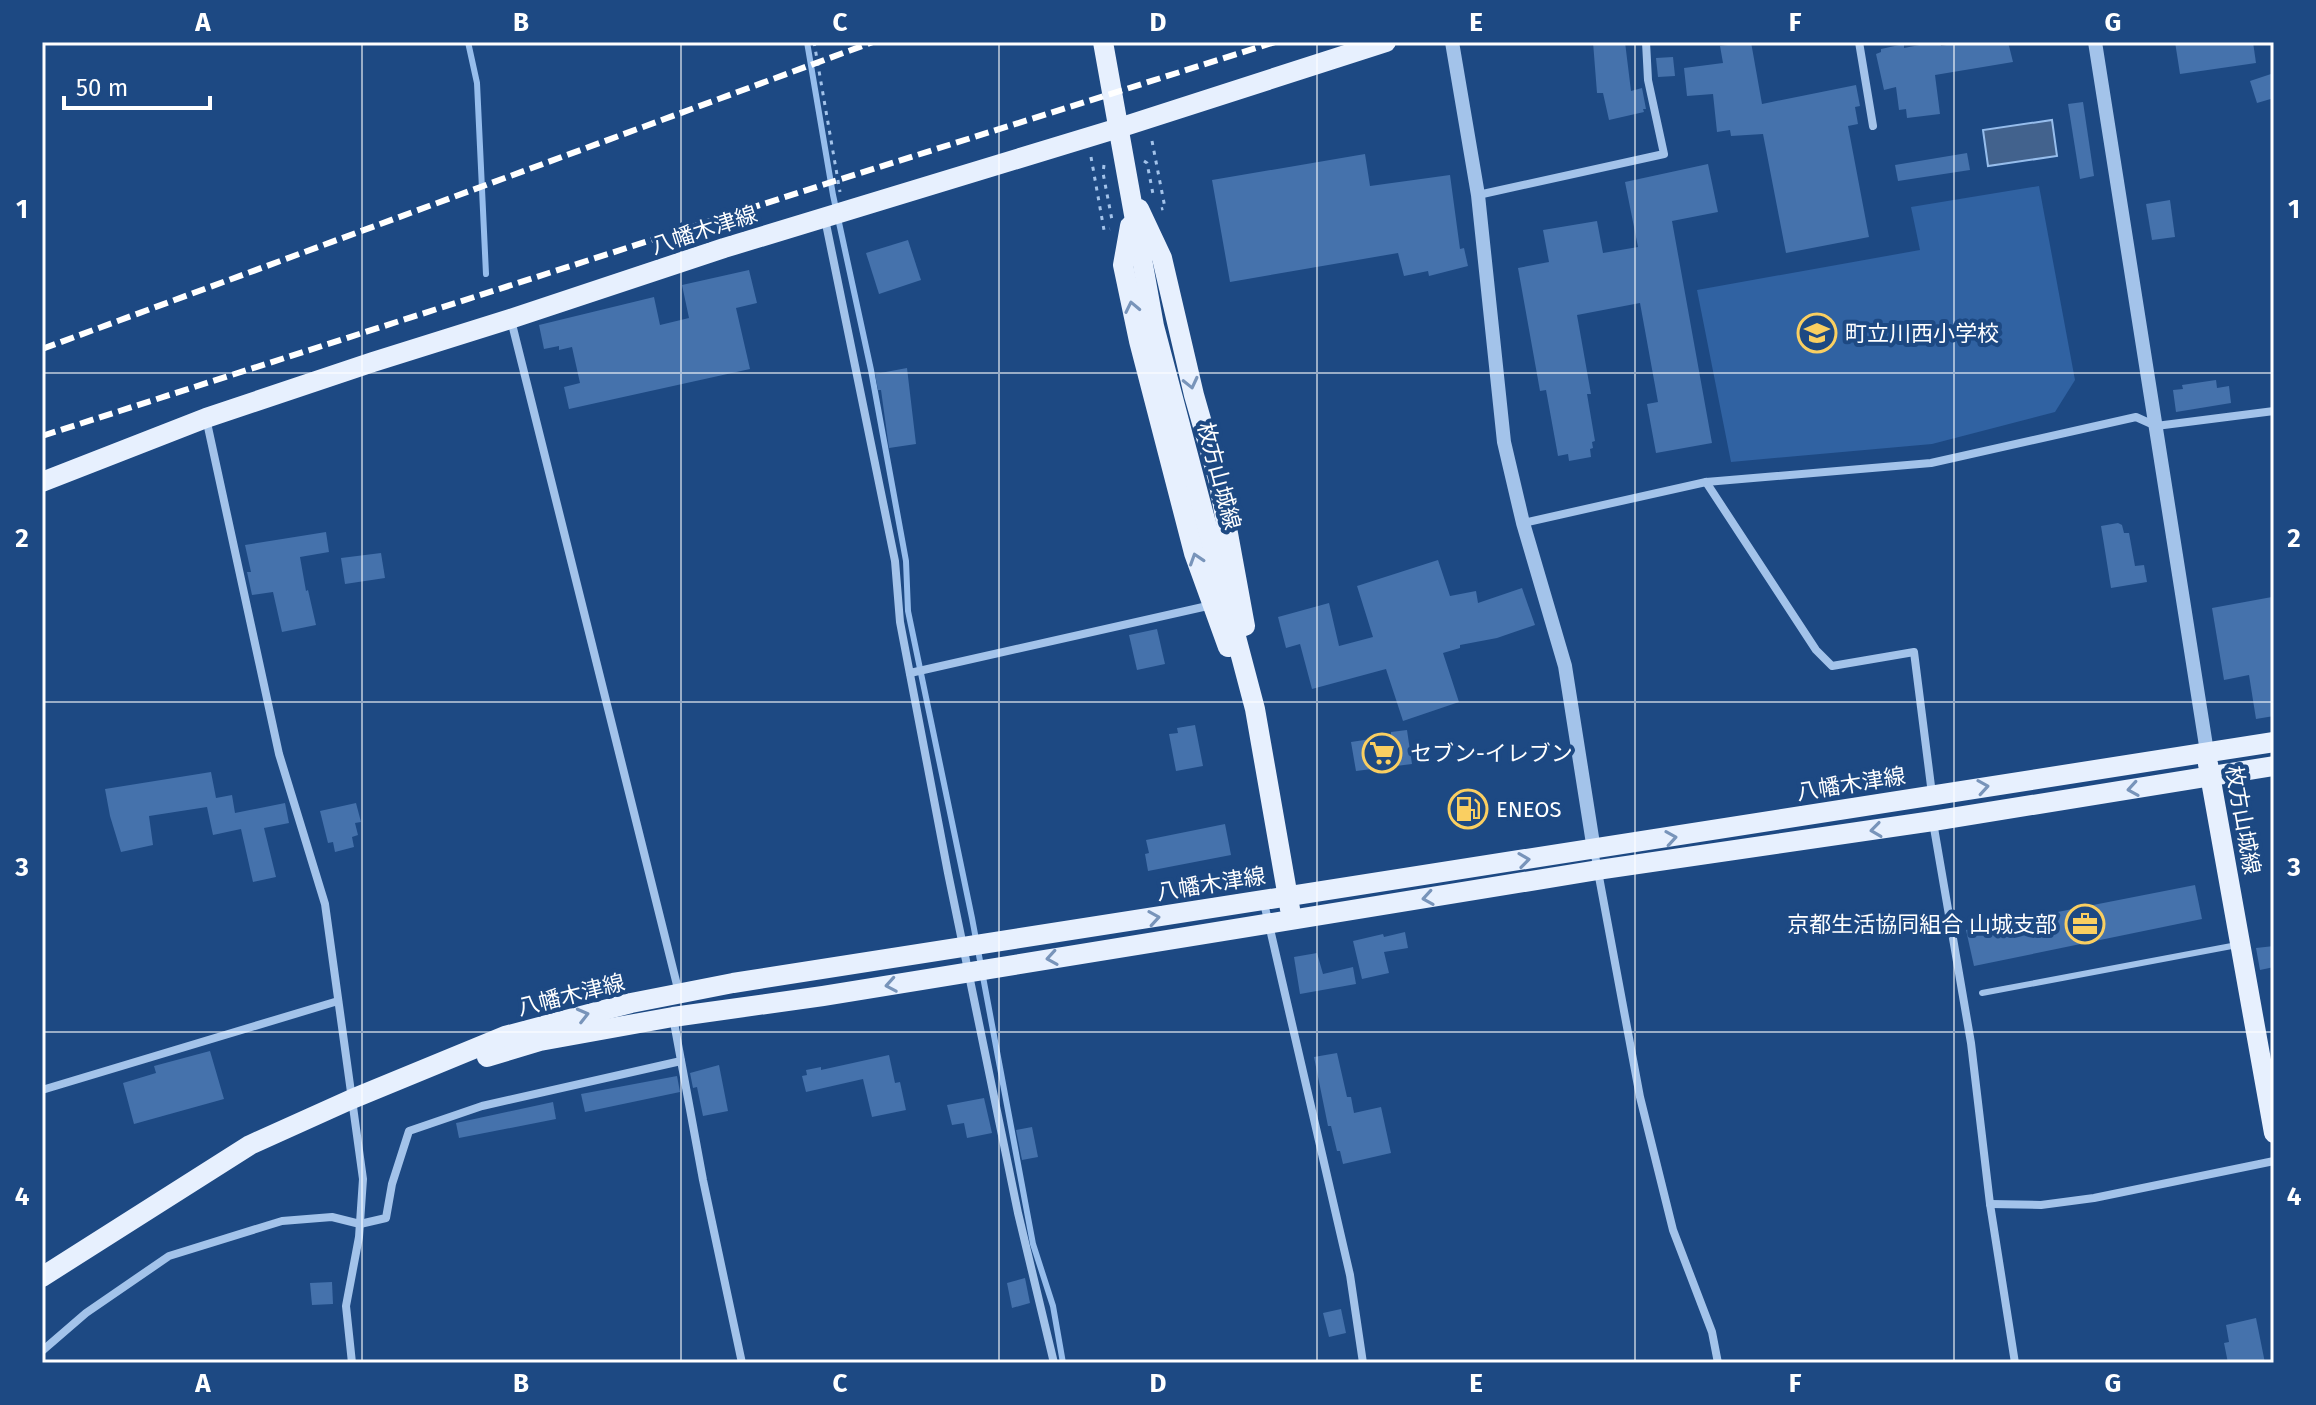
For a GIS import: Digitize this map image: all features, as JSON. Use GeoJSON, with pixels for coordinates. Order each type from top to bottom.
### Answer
{"type":"FeatureCollection","features":[{"type":"Feature","properties":{"kind":"main road","name":"枚方山城線"},"geometry":{"type":"LineString","coordinates":[[1103,42],[1154,326],[1255,709],[1292,921]]}},
{"type":"Feature","properties":{"kind":"main road","name":"八幡木津線"},"geometry":{"type":"LineString","coordinates":[[42,482],[206,418],[724,248],[1122,127],[1386,42]]}},
{"type":"Feature","properties":{"kind":"main road"},"geometry":{"type":"LineString","coordinates":[[1122,127],[1162,258],[1194,395],[1218,479],[1244,613],[1255,709]]}},
{"type":"Feature","properties":{"kind":"main road"},"geometry":{"type":"LineString","coordinates":[[1144,198],[1123,265],[1194,553],[1255,709]]}},
{"type":"Feature","properties":{"kind":"main road","name":"八幡木津線"},"geometry":{"type":"LineString","coordinates":[[353,1105],[540,1041],[673,1017],[1292,921],[1933,795],[2274,742]]}},
{"type":"Feature","properties":{"kind":"main road","name":"枚方山城線"},"geometry":{"type":"LineString","coordinates":[[2207,752],[2274,1133]]}},
{"type":"Feature","properties":{"kind":"main road","name":"八幡木津線"},"geometry":{"type":"LineString","coordinates":[[42,1277],[189,1185],[353,1105],[505,1036],[584,1014],[679,993],[1263,900],[1933,821],[2274,766]]}},
{"type":"Feature","properties":{"kind":"street"},"geometry":{"type":"LineString","coordinates":[[1452,42],[1478,195],[1500,419],[1523,523],[1565,666],[1596,860],[1640,1097],[1673,1230],[1712,1332],[1718,1363]]}},
{"type":"Feature","properties":{"kind":"street"},"geometry":{"type":"LineString","coordinates":[[1478,195],[1664,154],[1648,80],[1646,42]]}},
{"type":"Feature","properties":{"kind":"street"},"geometry":{"type":"LineString","coordinates":[[1859,42],[1873,126]]}},
{"type":"Feature","properties":{"kind":"street"},"geometry":{"type":"LineString","coordinates":[[2095,42],[2207,752]]}},
{"type":"Feature","properties":{"kind":"street"},"geometry":{"type":"LineString","coordinates":[[824,218],[895,561],[900,622],[963,948],[1018,1213],[1054,1363]]}},
{"type":"Feature","properties":{"kind":"street"},"geometry":{"type":"LineString","coordinates":[[510,319],[679,993]]}},
{"type":"Feature","properties":{"kind":"street"},"geometry":{"type":"LineString","coordinates":[[1523,523],[1706,482],[1931,463],[2136,417],[2156,426],[2274,411]]}},
{"type":"Feature","properties":{"kind":"street"},"geometry":{"type":"LineString","coordinates":[[206,418],[279,754],[325,904],[363,1179],[360,1224],[346,1306],[352,1363]]}},
{"type":"Feature","properties":{"kind":"street"},"geometry":{"type":"LineString","coordinates":[[1706,482],[1816,650],[1832,666],[1914,652],[1933,795]]}},
{"type":"Feature","properties":{"kind":"street"},"geometry":{"type":"LineString","coordinates":[[910,673],[1212,605]]}},
{"type":"Feature","properties":{"kind":"street"},"geometry":{"type":"LineString","coordinates":[[1933,821],[1971,1043],[1990,1204],[2015,1363]]}},
{"type":"Feature","properties":{"kind":"street"},"geometry":{"type":"LineString","coordinates":[[1263,900],[1350,1275],[1363,1363]]}},
{"type":"Feature","properties":{"kind":"street"},"geometry":{"type":"LineString","coordinates":[[42,1090],[338,1001]]}},
{"type":"Feature","properties":{"kind":"street"},"geometry":{"type":"LineString","coordinates":[[673,1017],[703,1180],[742,1363]]}},
{"type":"Feature","properties":{"kind":"street"},"geometry":{"type":"LineString","coordinates":[[42,1351],[86,1313],[169,1256],[282,1221],[332,1217],[360,1224],[386,1218],[392,1184],[409,1131],[482,1106],[681,1061]]}},
{"type":"Feature","properties":{"kind":"street"},"geometry":{"type":"LineString","coordinates":[[1990,1204],[2041,1205],[2094,1198],[2274,1161]]}},
{"type":"Feature","properties":{"kind":"lane"},"geometry":{"type":"LineString","coordinates":[[1982,993],[2240,944]]}},
{"type":"Feature","properties":{"kind":"path"},"geometry":{"type":"LineString","coordinates":[[814,42],[838,180]]}},
{"type":"Feature","properties":{"kind":"path"},"geometry":{"type":"LineString","coordinates":[[1152,141],[1165,208],[1156,209]]}},
{"type":"Feature","properties":{"kind":"path"},"geometry":{"type":"LineString","coordinates":[[1137,156],[1147,163],[1144,198]]}},
{"type":"Feature","properties":{"kind":"path"},"geometry":{"type":"LineString","coordinates":[[1091,157],[1104,230],[1113,228],[1103,173],[1105,162]]}},
{"type":"Feature","properties":{"kind":"shaded area"},"geometry":{"type":"Polygon","coordinates":[[[2052,120],[2057,156],[1988,166],[1983,130],[2052,120]]]}},
{"type":"Feature","properties":{"kind":"shaded area"},"geometry":{"type":"Polygon","coordinates":[[[2039,186],[2075,380],[2055,412],[1932,444],[1731,462],[1697,290],[1920,250],[1911,207],[2039,186]]]}},
{"type":"Feature","properties":{"kind":"building"},"geometry":{"type":"Polygon","coordinates":[[[1593,42],[1625,42],[1631,91],[1642,88],[1644,112],[1609,120],[1603,93],[1597,93],[1593,42]]]}},
{"type":"Feature","properties":{"kind":"building"},"geometry":{"type":"Polygon","coordinates":[[[1751,42],[1762,104],[1856,85],[1860,106],[1855,107],[1858,124],[1848,126],[1869,237],[1786,253],[1763,134],[1731,136],[1730,130],[1717,132],[1713,94],[1687,96],[1684,68],[1723,63],[1720,46],[1751,42]]]}},
{"type":"Feature","properties":{"kind":"building"},"geometry":{"type":"Polygon","coordinates":[[[1940,42],[1941,46],[1963,42],[2008,42],[2013,62],[1935,75],[1940,114],[1907,118],[1906,109],[1899,110],[1896,87],[1884,90],[1876,54],[1881,49],[1904,44],[1904,48],[1940,42]]]}},
{"type":"Feature","properties":{"kind":"building"},"geometry":{"type":"Polygon","coordinates":[[[2175,42],[2253,42],[2256,63],[2180,74],[2175,42]]]}},
{"type":"Feature","properties":{"kind":"building"},"geometry":{"type":"Polygon","coordinates":[[[1673,57],[1675,76],[1658,77],[1656,58],[1673,57]]]}},
{"type":"Feature","properties":{"kind":"building"},"geometry":{"type":"Polygon","coordinates":[[[2274,73],[2274,98],[2257,103],[2250,81],[2274,73]]]}},
{"type":"Feature","properties":{"kind":"building"},"geometry":{"type":"Polygon","coordinates":[[[2083,102],[2094,176],[2080,179],[2068,104],[2083,102]]]}},
{"type":"Feature","properties":{"kind":"building"},"geometry":{"type":"Polygon","coordinates":[[[1967,153],[1970,170],[1898,181],[1895,165],[1967,153]]]}},
{"type":"Feature","properties":{"kind":"building"},"geometry":{"type":"Polygon","coordinates":[[[1365,154],[1370,186],[1450,175],[1460,249],[1464,248],[1468,266],[1429,276],[1428,271],[1404,276],[1398,253],[1230,282],[1212,180],[1365,154]]]}},
{"type":"Feature","properties":{"kind":"building"},"geometry":{"type":"Polygon","coordinates":[[[1708,164],[1718,212],[1672,221],[1712,443],[1656,453],[1647,404],[1658,402],[1640,303],[1577,315],[1591,394],[1587,394],[1595,441],[1590,449],[1591,457],[1569,461],[1568,454],[1558,456],[1546,390],[1540,391],[1518,268],[1549,262],[1543,230],[1597,221],[1603,253],[1638,247],[1625,182],[1708,164]]]}},
{"type":"Feature","properties":{"kind":"building"},"geometry":{"type":"Polygon","coordinates":[[[2170,200],[2175,237],[2152,240],[2146,204],[2170,200]]]}},
{"type":"Feature","properties":{"kind":"building"},"geometry":{"type":"Polygon","coordinates":[[[908,240],[921,280],[879,294],[866,253],[908,240]]]}},
{"type":"Feature","properties":{"kind":"building"},"geometry":{"type":"Polygon","coordinates":[[[749,270],[757,303],[736,308],[750,369],[569,409],[564,387],[580,383],[572,347],[544,349],[539,325],[654,297],[660,325],[689,318],[682,285],[749,270]]]}},
{"type":"Feature","properties":{"kind":"building"},"geometry":{"type":"Polygon","coordinates":[[[907,368],[916,444],[889,448],[881,390],[878,390],[875,374],[907,368]]]}},
{"type":"Feature","properties":{"kind":"building"},"geometry":{"type":"Polygon","coordinates":[[[2216,380],[2217,388],[2229,386],[2231,403],[2176,412],[2173,390],[2183,389],[2182,385],[2216,380]]]}},
{"type":"Feature","properties":{"kind":"building"},"geometry":{"type":"Polygon","coordinates":[[[2122,525],[2124,533],[2129,533],[2135,566],[2144,565],[2147,582],[2111,588],[2101,526],[2122,525]]]}},
{"type":"Feature","properties":{"kind":"building"},"geometry":{"type":"Polygon","coordinates":[[[326,532],[329,552],[300,557],[316,625],[282,632],[273,592],[252,595],[245,545],[326,532]]]}},
{"type":"Feature","properties":{"kind":"building"},"geometry":{"type":"Polygon","coordinates":[[[381,553],[385,578],[345,584],[341,558],[381,553]]]}},
{"type":"Feature","properties":{"kind":"building"},"geometry":{"type":"Polygon","coordinates":[[[1438,560],[1450,596],[1476,591],[1478,603],[1522,588],[1535,625],[1497,638],[1460,645],[1460,648],[1443,653],[1459,702],[1403,721],[1386,669],[1312,689],[1300,644],[1286,648],[1278,617],[1329,603],[1339,646],[1373,637],[1357,586],[1438,560]]]}},
{"type":"Feature","properties":{"kind":"building"},"geometry":{"type":"Polygon","coordinates":[[[2272,597],[2274,716],[2256,719],[2249,675],[2224,680],[2212,608],[2272,597]]]}},
{"type":"Feature","properties":{"kind":"building"},"geometry":{"type":"Polygon","coordinates":[[[1157,629],[1165,664],[1137,670],[1129,635],[1157,629]]]}},
{"type":"Feature","properties":{"kind":"building"},"geometry":{"type":"Polygon","coordinates":[[[1195,725],[1203,766],[1176,771],[1169,734],[1178,733],[1177,728],[1195,725]]]}},
{"type":"Feature","properties":{"kind":"building","name":"セブン-イレブン"},"geometry":{"type":"Polygon","coordinates":[[[1407,730],[1412,764],[1356,771],[1351,742],[1391,736],[1391,732],[1407,730]]]}},
{"type":"Feature","properties":{"kind":"building"},"geometry":{"type":"Polygon","coordinates":[[[211,772],[216,798],[232,795],[235,813],[285,803],[289,823],[264,828],[276,877],[253,882],[241,829],[213,835],[207,807],[149,816],[153,845],[121,852],[105,789],[211,772]]]}},
{"type":"Feature","properties":{"kind":"building"},"geometry":{"type":"Polygon","coordinates":[[[356,803],[361,822],[355,823],[358,835],[352,837],[354,847],[335,852],[333,842],[328,843],[320,811],[356,803]]]}},
{"type":"Feature","properties":{"kind":"building"},"geometry":{"type":"Polygon","coordinates":[[[1225,824],[1231,855],[1148,871],[1146,840],[1225,824]]]}},
{"type":"Feature","properties":{"kind":"building","name":"京都生活協同組合 山城支部"},"geometry":{"type":"Polygon","coordinates":[[[2195,885],[2202,919],[1974,966],[1966,930],[2195,885]]]}},
{"type":"Feature","properties":{"kind":"building"},"geometry":{"type":"Polygon","coordinates":[[[1405,932],[1408,948],[1384,952],[1389,973],[1362,979],[1353,941],[1405,932]]]}},
{"type":"Feature","properties":{"kind":"building"},"geometry":{"type":"Polygon","coordinates":[[[2274,946],[2274,967],[2260,970],[2256,948],[2274,946]]]}},
{"type":"Feature","properties":{"kind":"building"},"geometry":{"type":"Polygon","coordinates":[[[1317,953],[1323,974],[1353,967],[1356,984],[1300,994],[1294,957],[1317,953]]]}},
{"type":"Feature","properties":{"kind":"building"},"geometry":{"type":"Polygon","coordinates":[[[210,1051],[224,1099],[134,1124],[123,1083],[156,1073],[154,1066],[210,1051]]]}},
{"type":"Feature","properties":{"kind":"building"},"geometry":{"type":"Polygon","coordinates":[[[1337,1053],[1354,1113],[1381,1107],[1391,1153],[1343,1164],[1331,1126],[1328,1126],[1314,1057],[1337,1053]]]}},
{"type":"Feature","properties":{"kind":"building"},"geometry":{"type":"Polygon","coordinates":[[[889,1055],[895,1083],[900,1082],[906,1110],[872,1117],[863,1079],[806,1092],[802,1076],[807,1075],[806,1070],[821,1067],[821,1070],[889,1055]]]}},
{"type":"Feature","properties":{"kind":"building"},"geometry":{"type":"Polygon","coordinates":[[[719,1065],[728,1111],[703,1116],[697,1087],[693,1088],[690,1073],[719,1065]]]}},
{"type":"Feature","properties":{"kind":"building"},"geometry":{"type":"Polygon","coordinates":[[[677,1076],[680,1092],[585,1112],[581,1094],[677,1076]]]}},
{"type":"Feature","properties":{"kind":"building"},"geometry":{"type":"Polygon","coordinates":[[[984,1098],[992,1133],[967,1138],[964,1123],[952,1125],[947,1105],[984,1098]]]}},
{"type":"Feature","properties":{"kind":"building"},"geometry":{"type":"Polygon","coordinates":[[[553,1102],[556,1119],[459,1138],[456,1123],[553,1102]]]}},
{"type":"Feature","properties":{"kind":"building"},"geometry":{"type":"Polygon","coordinates":[[[1032,1127],[1038,1157],[1022,1160],[1016,1130],[1032,1127]]]}},
{"type":"Feature","properties":{"kind":"building"},"geometry":{"type":"Polygon","coordinates":[[[1025,1278],[1030,1303],[1012,1308],[1007,1283],[1025,1278]]]}},
{"type":"Feature","properties":{"kind":"building"},"geometry":{"type":"Polygon","coordinates":[[[332,1282],[333,1304],[312,1305],[310,1283],[332,1282]]]}},
{"type":"Feature","properties":{"kind":"building"},"geometry":{"type":"Polygon","coordinates":[[[1341,1309],[1346,1333],[1329,1337],[1323,1313],[1341,1309]]]}},
{"type":"Feature","properties":{"kind":"building"},"geometry":{"type":"Polygon","coordinates":[[[2256,1318],[2265,1363],[2228,1363],[2224,1343],[2229,1342],[2226,1325],[2256,1318]]]}},
{"type":"Feature","properties":{"kind":"waterway"},"geometry":{"type":"LineString","coordinates":[[468,42],[477,83],[486,274]]}},
{"type":"Feature","properties":{"kind":"waterway"},"geometry":{"type":"LineString","coordinates":[[807,42],[833,195],[871,370],[906,561],[908,611],[972,918],[1033,1244],[1053,1306],[1063,1363]]}},
{"type":"Feature","properties":{"kind":"railway"},"geometry":{"type":"LineString","coordinates":[[42,349],[873,42]]}},
{"type":"Feature","properties":{"kind":"railway"},"geometry":{"type":"LineString","coordinates":[[42,436],[1275,42]]}},
{"type":"Feature","properties":{"kind":"place","name":"町立川西小学校"},"geometry":{"type":"Point","coordinates":[1817,333]}},
{"type":"Feature","properties":{"kind":"place","name":"セブン-イレブン"},"geometry":{"type":"Point","coordinates":[1382,753]}},
{"type":"Feature","properties":{"kind":"place","name":"ENEOS"},"geometry":{"type":"Point","coordinates":[1468,809]}},
{"type":"Feature","properties":{"kind":"place","name":"京都生活協同組合 山城支部"},"geometry":{"type":"Point","coordinates":[2085,924]}}]}
